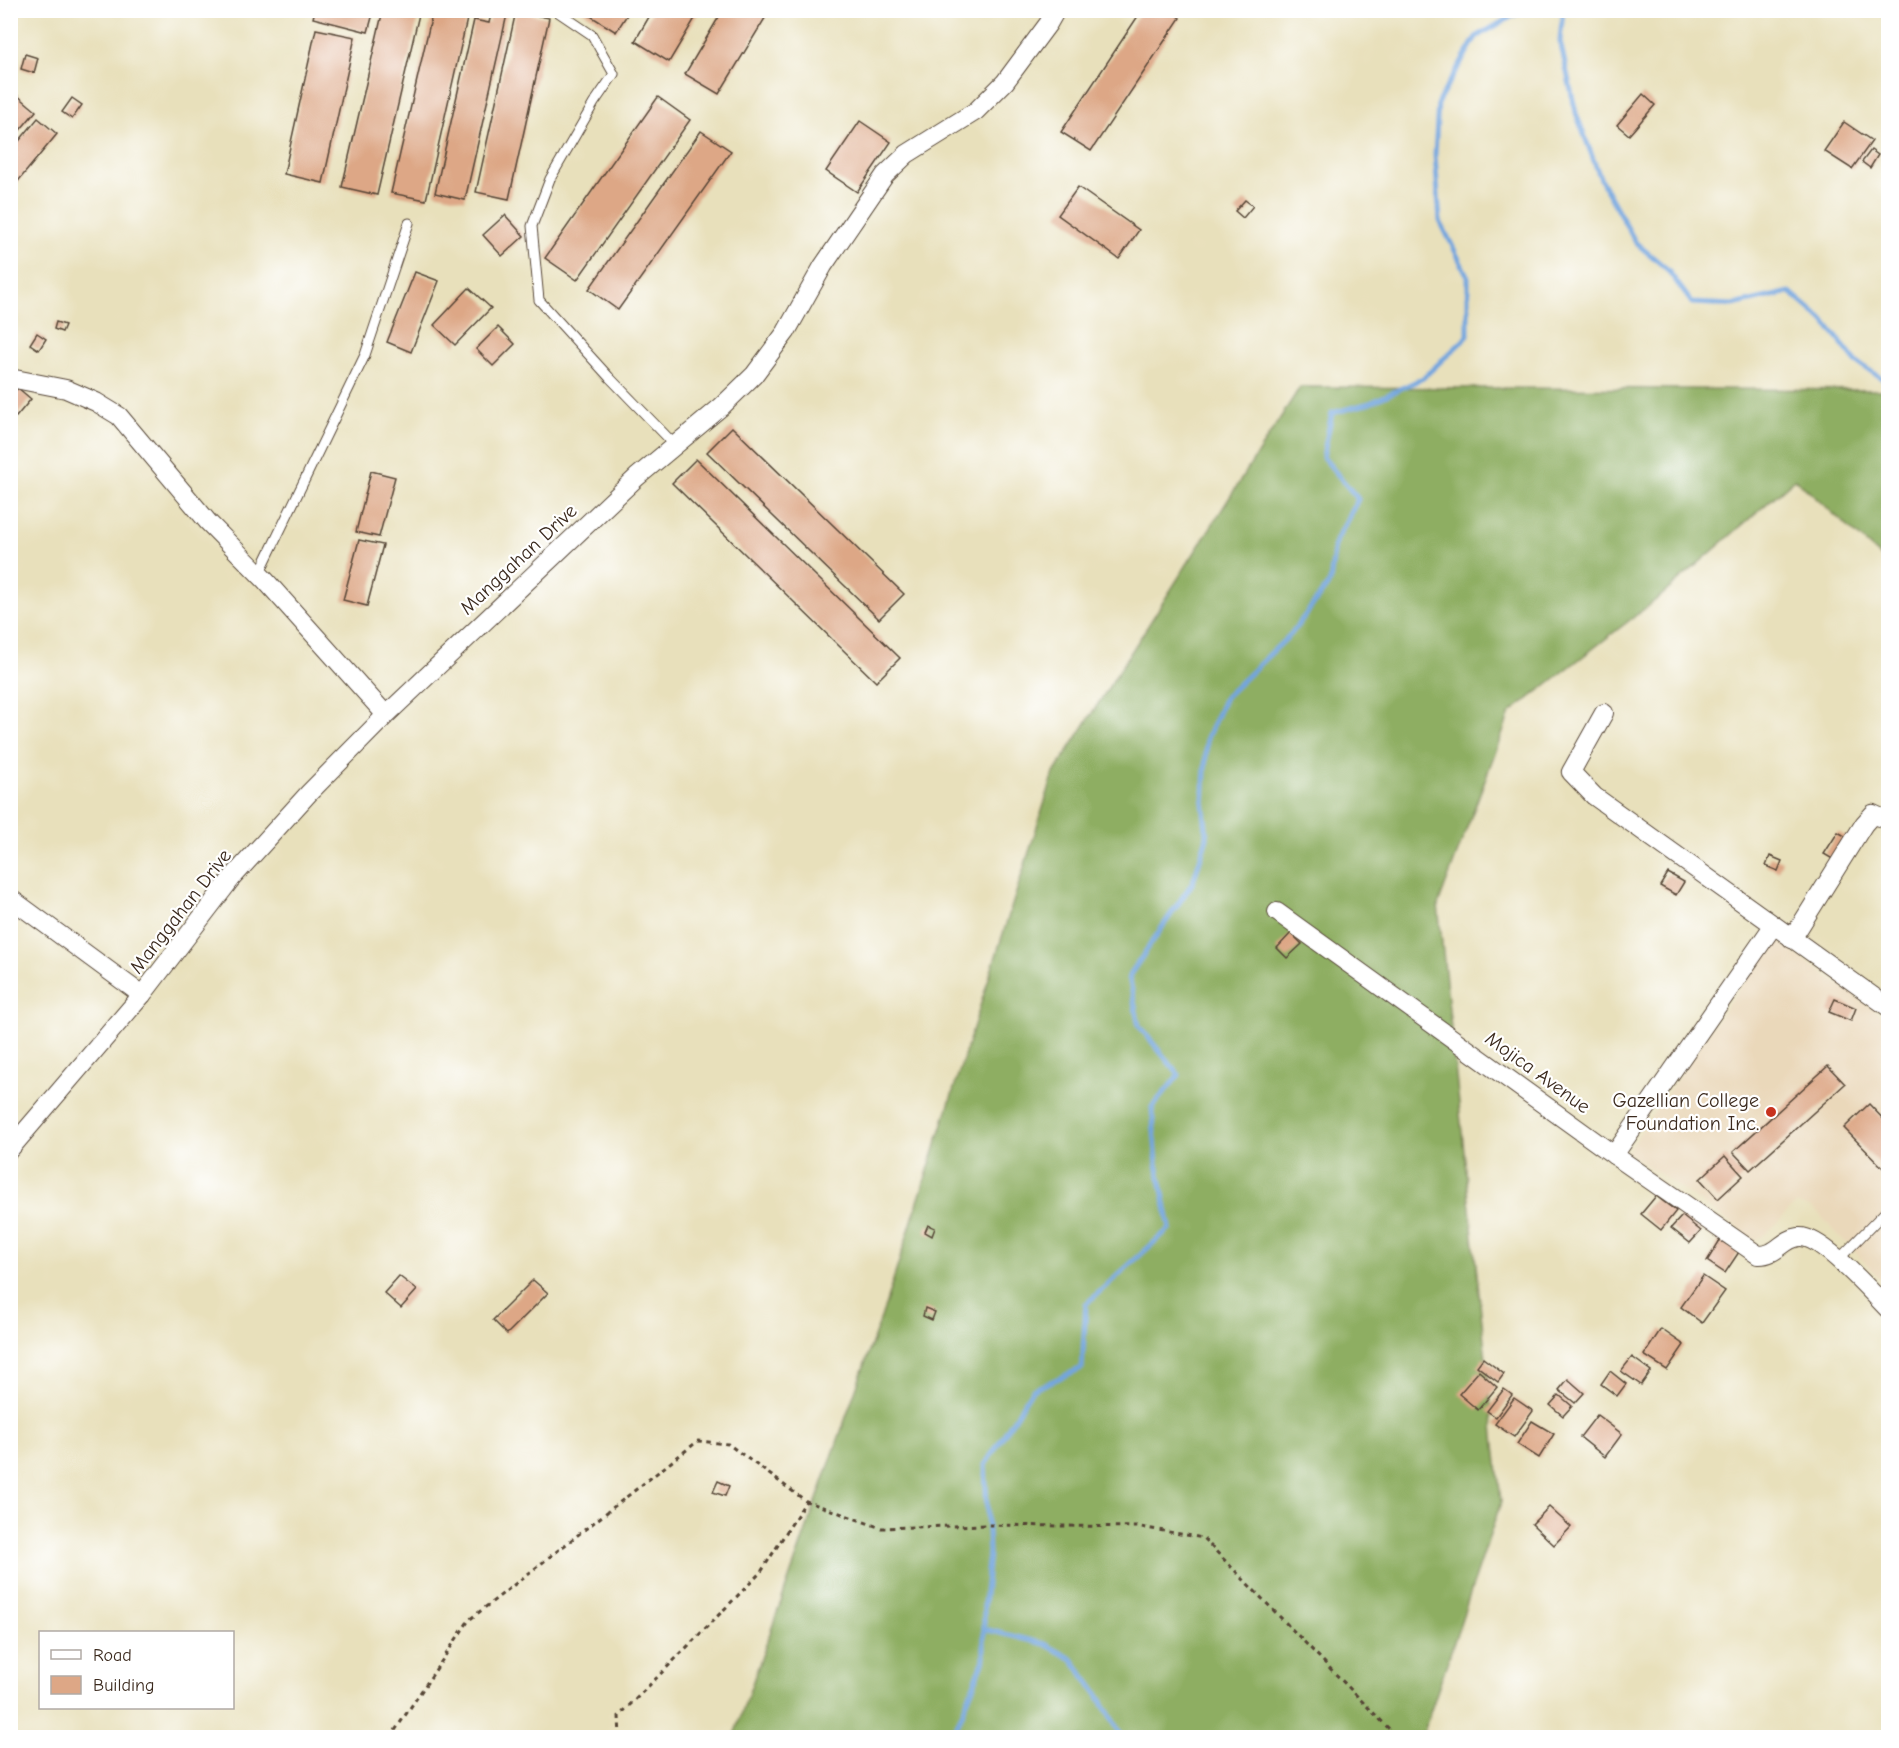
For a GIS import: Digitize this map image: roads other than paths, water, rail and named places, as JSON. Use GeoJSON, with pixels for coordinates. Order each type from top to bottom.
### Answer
{"type":"FeatureCollection","features":[{"type":"Feature","properties":{"kind":"street","name":"Manggahan Drive"},"geometry":{"type":"LineString","coordinates":[[10,1149],[142,995],[231,879],[309,793],[386,715],[674,444],[720,407],[754,375],[786,332],[823,266],[885,175],[907,154],[976,111],[1005,82],[1056,10]]}},
{"type":"Feature","properties":{"kind":"street"},"geometry":{"type":"LineString","coordinates":[[10,378],[66,388],[119,416],[208,522],[259,574],[386,715]]}},
{"type":"Feature","properties":{"kind":"street"},"geometry":{"type":"LineString","coordinates":[[1604,713],[1571,772],[1594,796],[1888,1007]]}},
{"type":"Feature","properties":{"kind":"street"},"geometry":{"type":"LineString","coordinates":[[1792,939],[1864,824],[1873,814],[1888,821]]}},
{"type":"Feature","properties":{"kind":"street"},"geometry":{"type":"LineString","coordinates":[[10,898],[142,995]]}},
{"type":"Feature","properties":{"kind":"street","name":"Mojica Avenue"},"geometry":{"type":"LineString","coordinates":[[1276,912],[1614,1155],[1758,1255],[1771,1254],[1787,1242],[1801,1237],[1812,1239],[1828,1249],[1888,1309]]}},
{"type":"Feature","properties":{"kind":"street"},"geometry":{"type":"LineString","coordinates":[[1614,1155],[1773,926]]}},
{"type":"Feature","properties":{"kind":"lane"},"geometry":{"type":"LineString","coordinates":[[555,10],[592,35],[614,74],[594,103],[550,179],[532,226],[539,300],[674,444]]}},
{"type":"Feature","properties":{"kind":"lane"},"geometry":{"type":"LineString","coordinates":[[259,574],[365,355],[409,223]]}},
{"type":"Feature","properties":{"kind":"lane"},"geometry":{"type":"LineString","coordinates":[[1838,1260],[1888,1209]]}},
{"type":"Feature","properties":{"kind":"waterway"},"geometry":{"type":"LineString","coordinates":[[952,1738],[984,1660],[984,1606],[989,1552],[985,1465],[1032,1390],[1082,1368],[1086,1304],[1170,1228],[1157,1164],[1152,1107],[1179,1075],[1139,1026],[1129,976],[1193,882],[1207,837],[1203,802],[1207,738],[1225,697],[1291,634],[1330,582],[1335,543],[1358,499],[1323,457],[1332,413],[1370,403],[1423,378],[1468,336],[1468,277],[1440,221],[1435,155],[1438,102],[1476,37],[1523,10]]}},
{"type":"Feature","properties":{"kind":"waterway"},"geometry":{"type":"LineString","coordinates":[[1563,10],[1560,41],[1576,113],[1601,180],[1636,243],[1667,269],[1692,303],[1733,305],[1790,292],[1825,322],[1856,362],[1888,382]]}},
{"type":"Feature","properties":{"kind":"waterway"},"geometry":{"type":"LineString","coordinates":[[984,1629],[1045,1644],[1072,1659],[1125,1738]]}},
{"type":"Feature","properties":{"kind":"place","name":"Gazellian College Foundation Inc."},"geometry":{"type":"Point","coordinates":[1771,1112]}}]}
